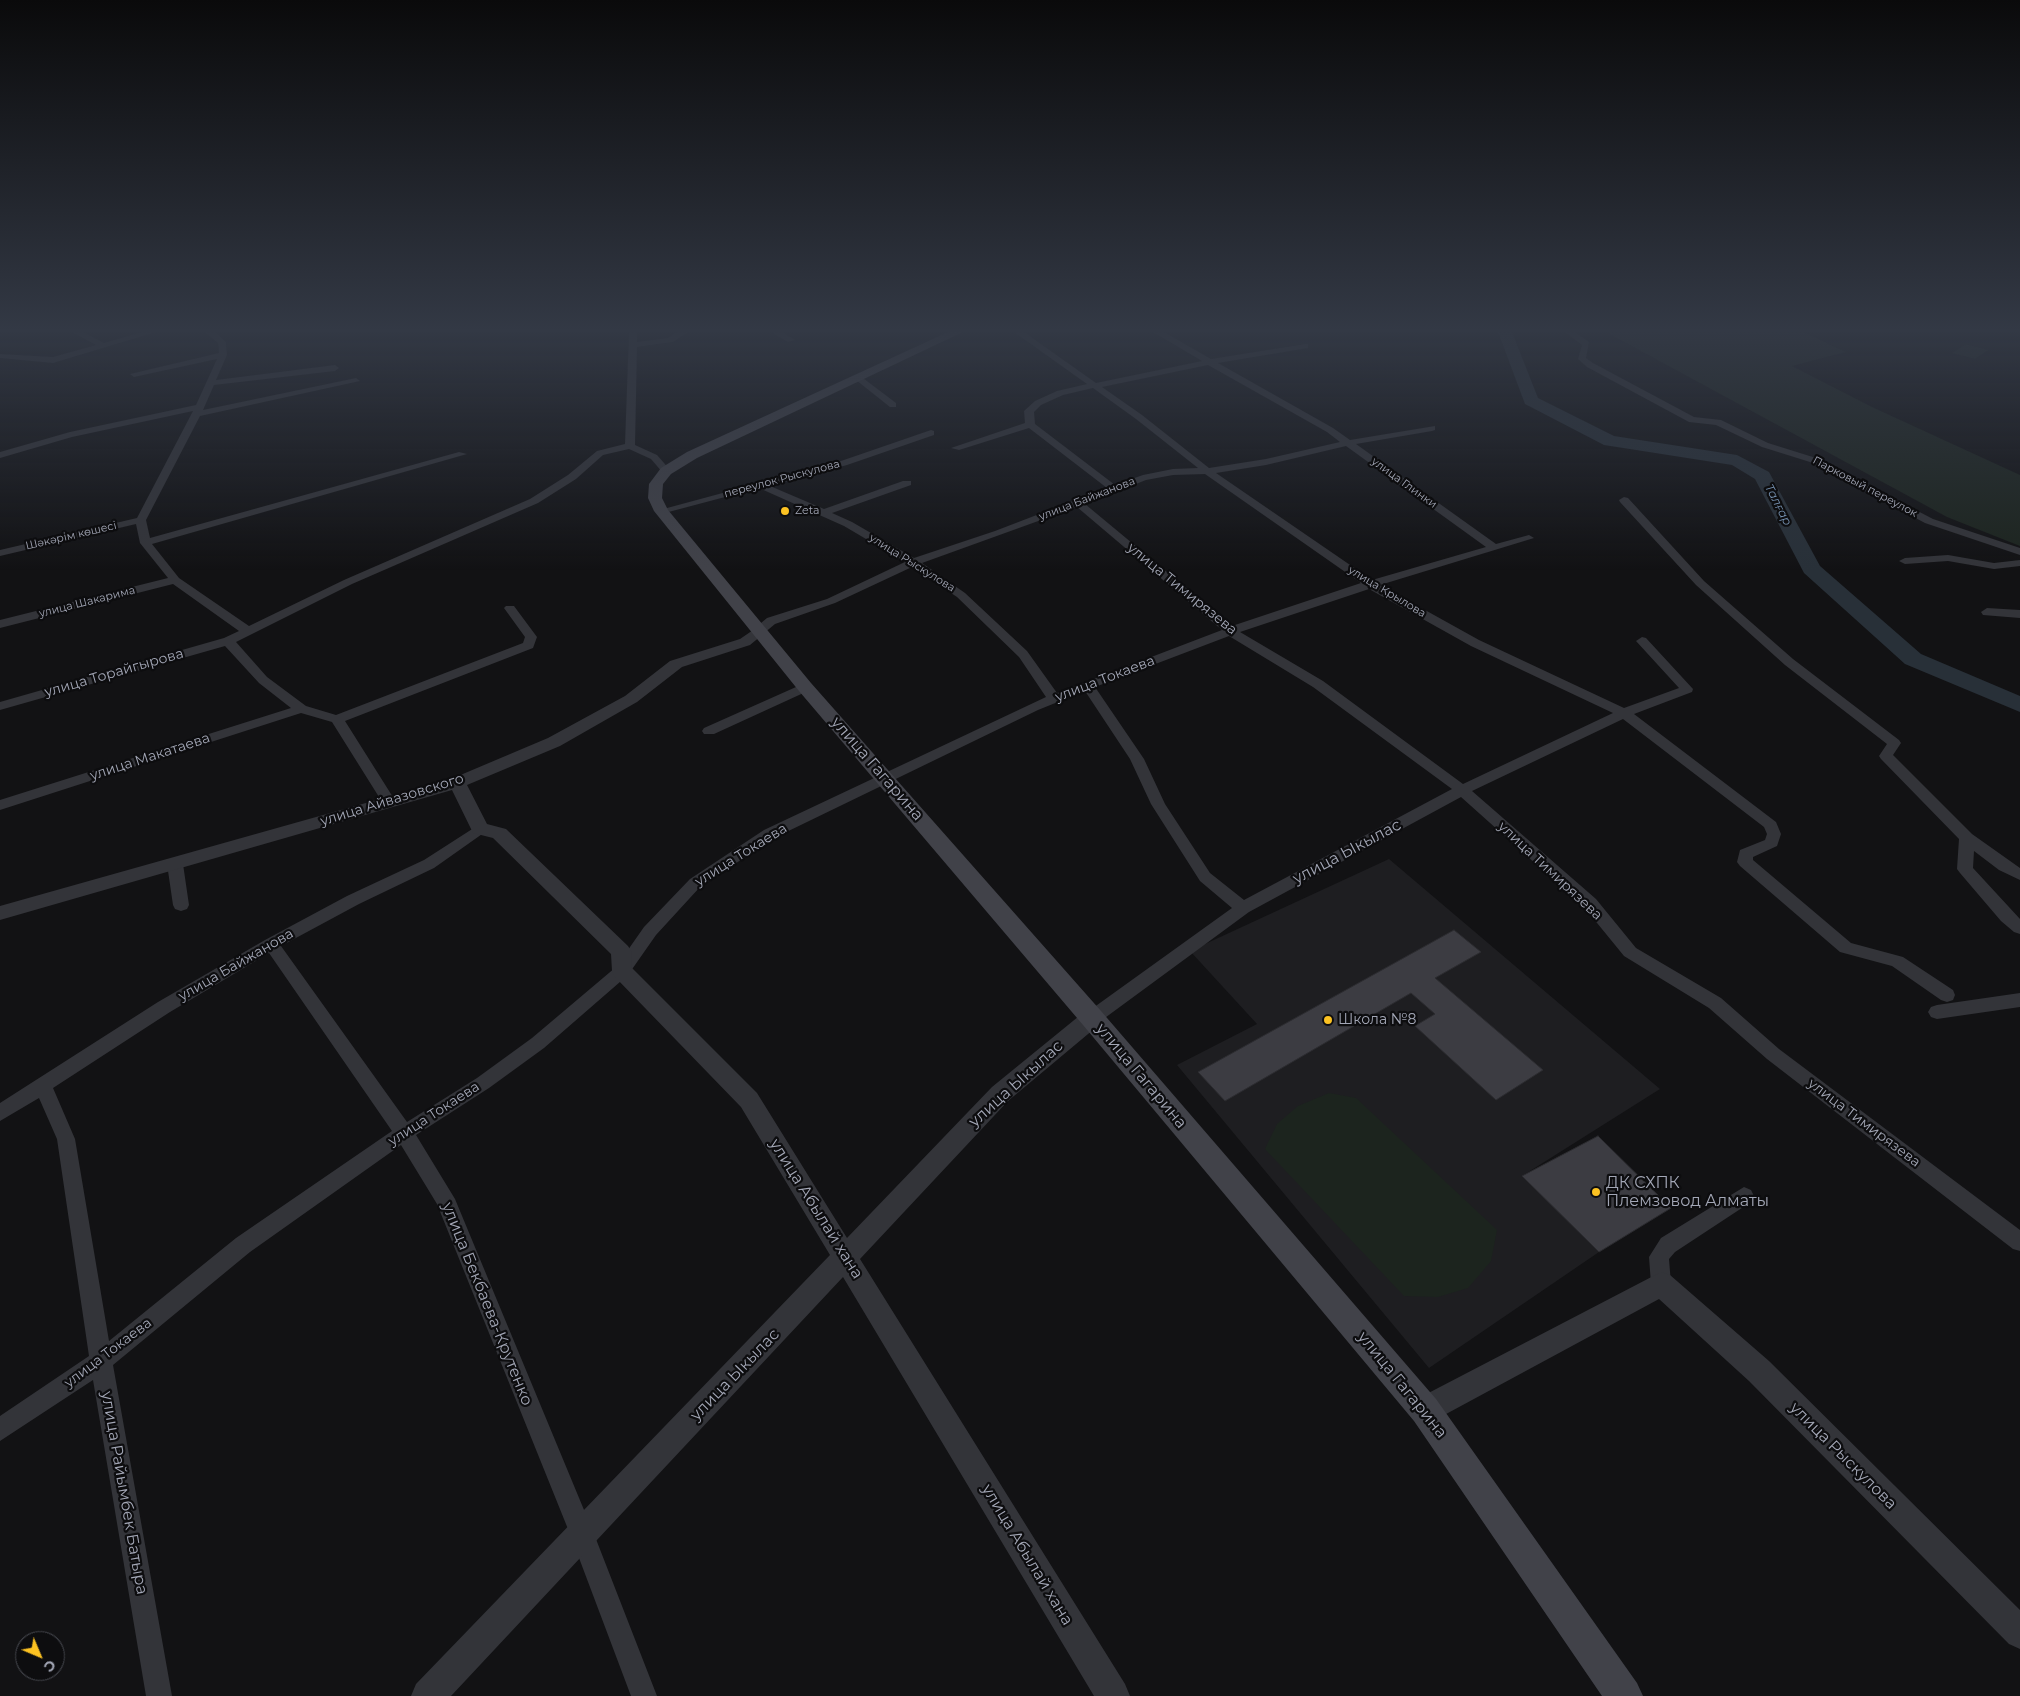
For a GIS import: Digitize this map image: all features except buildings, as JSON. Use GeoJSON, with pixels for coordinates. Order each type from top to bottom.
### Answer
{"type":"FeatureCollection","features":[{"type":"Feature","properties":{"kind":"main road"},"geometry":{"type":"LineString","coordinates":[[666,471],[692,455],[787,411]]}},
{"type":"Feature","properties":{"kind":"main road","name":"улица Гагарина"},"geometry":{"type":"LineString","coordinates":[[666,471],[656,484],[655,498],[661,511],[759,640],[805,687],[884,777],[1426,1410],[1624,1696]]}},
{"type":"Feature","properties":{"kind":"street"},"geometry":{"type":"LineString","coordinates":[[0,455],[70,435],[197,411]]}},
{"type":"Feature","properties":{"kind":"street"},"geometry":{"type":"LineString","coordinates":[[198,411],[141,520],[145,543],[175,580],[249,632]]}},
{"type":"Feature","properties":{"kind":"street"},"geometry":{"type":"LineString","coordinates":[[630,411],[630,446],[654,457],[666,471]]}},
{"type":"Feature","properties":{"kind":"street"},"geometry":{"type":"LineString","coordinates":[[1029,411],[1030,425],[1113,488]]}},
{"type":"Feature","properties":{"kind":"street","name":"улица Крылова"},"geometry":{"type":"LineString","coordinates":[[1129,411],[1207,471],[1371,585],[1475,643],[1624,713],[1771,825],[1774,834],[1772,842],[1767,846],[1745,854],[1745,862],[1846,948],[1897,961],[1947,995]]}},
{"type":"Feature","properties":{"kind":"street","name":"улица Глинки"},"geometry":{"type":"LineString","coordinates":[[1296,411],[1330,430],[1493,547]]}},
{"type":"Feature","properties":{"kind":"street","name":"Парковый переулок"},"geometry":{"type":"LineString","coordinates":[[1676,411],[1692,420],[1718,422],[1765,445],[1813,460],[1929,522],[2020,552]]}},
{"type":"Feature","properties":{"kind":"street"},"geometry":{"type":"LineString","coordinates":[[956,448],[1030,425]]}},
{"type":"Feature","properties":{"kind":"street","name":"улица Байжанова"},"geometry":{"type":"LineString","coordinates":[[759,640],[771,621],[831,601],[913,562],[999,533],[1113,488],[1172,472],[1207,471],[1266,462],[1348,443],[1432,428]]}},
{"type":"Feature","properties":{"kind":"street","name":"переулок Рыскулова"},"geometry":{"type":"LineString","coordinates":[[661,511],[844,463],[899,442],[931,433]]}},
{"type":"Feature","properties":{"kind":"street","name":"улица Торайгырова"},"geometry":{"type":"LineString","coordinates":[[0,706],[228,641],[348,582],[534,501],[572,477],[600,453],[630,446]]}},
{"type":"Feature","properties":{"kind":"street"},"geometry":{"type":"LineString","coordinates":[[145,543],[462,454]]}},
{"type":"Feature","properties":{"kind":"street"},"geometry":{"type":"LineString","coordinates":[[826,512],[907,483]]}},
{"type":"Feature","properties":{"kind":"street","name":"улица Рыскулова"},"geometry":{"type":"LineString","coordinates":[[762,486],[826,512],[913,562],[961,595],[1023,654],[1054,699]]}},
{"type":"Feature","properties":{"kind":"street"},"geometry":{"type":"LineString","coordinates":[[1624,500],[1700,583],[1788,662],[1894,743],[1886,756],[1967,838],[2004,866],[2020,875]]}},
{"type":"Feature","properties":{"kind":"street","name":"улица Тимирязева"},"geometry":{"type":"LineString","coordinates":[[1077,502],[1230,631],[1318,684],[1462,790],[1590,903],[1630,952],[1715,1003],[1773,1054],[2020,1242]]}},
{"type":"Feature","properties":{"kind":"street","name":"Шәкәрім көшесі"},"geometry":{"type":"LineString","coordinates":[[0,552],[141,520]]}},
{"type":"Feature","properties":{"kind":"street","name":"улица Токаева"},"geometry":{"type":"LineString","coordinates":[[0,1430],[100,1361],[243,1245],[404,1133],[483,1083],[538,1043],[622,970],[650,931],[695,883],[769,834],[884,777],[1054,699],[1230,631],[1348,591],[1529,538]]}},
{"type":"Feature","properties":{"kind":"street"},"geometry":{"type":"LineString","coordinates":[[1905,561],[1948,558],[1994,566],[2020,563]]}},
{"type":"Feature","properties":{"kind":"street","name":"улица Шакарима"},"geometry":{"type":"LineString","coordinates":[[0,624],[175,580]]}},
{"type":"Feature","properties":{"kind":"street"},"geometry":{"type":"LineString","coordinates":[[228,641],[263,680],[301,709],[337,719],[530,645],[531,637],[510,608]]}},
{"type":"Feature","properties":{"kind":"street"},"geometry":{"type":"LineString","coordinates":[[1986,612],[2020,614]]}},
{"type":"Feature","properties":{"kind":"street","name":"улица Айвазовского"},"geometry":{"type":"LineString","coordinates":[[0,913],[457,783],[554,742],[631,700],[676,664],[759,640]]}},
{"type":"Feature","properties":{"kind":"street","name":"улица Ыкылас"},"geometry":{"type":"LineString","coordinates":[[428,1696],[1000,1094],[1092,1018],[1243,908],[1462,790],[1624,713],[1687,689],[1642,641]]}},
{"type":"Feature","properties":{"kind":"street"},"geometry":{"type":"LineString","coordinates":[[1088,686],[1137,759],[1158,804],[1205,877],[1243,908]]}},
{"type":"Feature","properties":{"kind":"street"},"geometry":{"type":"LineString","coordinates":[[708,731],[805,687]]}},
{"type":"Feature","properties":{"kind":"street","name":"улица Макатаева"},"geometry":{"type":"LineString","coordinates":[[0,805],[301,709]]}},
{"type":"Feature","properties":{"kind":"street"},"geometry":{"type":"LineString","coordinates":[[337,719],[389,802]]}},
{"type":"Feature","properties":{"kind":"street"},"geometry":{"type":"LineString","coordinates":[[457,783],[480,829],[500,834],[621,951],[622,970]]}},
{"type":"Feature","properties":{"kind":"street","name":"улица Байжанова"},"geometry":{"type":"LineString","coordinates":[[0,1113],[156,1012],[272,944],[353,900],[429,864],[480,829]]}},
{"type":"Feature","properties":{"kind":"street"},"geometry":{"type":"LineString","coordinates":[[1967,838],[1965,870],[2007,917],[2020,928]]}},
{"type":"Feature","properties":{"kind":"street"},"geometry":{"type":"LineString","coordinates":[[174,864],[182,904]]}},
{"type":"Feature","properties":{"kind":"street","name":"улица Бекбаева-Крутенко"},"geometry":{"type":"LineString","coordinates":[[272,944],[404,1133],[444,1199],[582,1534],[644,1696]]}},
{"type":"Feature","properties":{"kind":"street","name":"улица Абылай хана"},"geometry":{"type":"LineString","coordinates":[[622,970],[749,1100],[1113,1696]]}},
{"type":"Feature","properties":{"kind":"street"},"geometry":{"type":"LineString","coordinates":[[1937,1012],[2020,1000]]}},
{"type":"Feature","properties":{"kind":"street","name":"улица Райымбек Батыра"},"geometry":{"type":"LineString","coordinates":[[43,1086],[66,1139],[100,1361],[159,1696]]}},
{"type":"Feature","properties":{"kind":"street"},"geometry":{"type":"LineString","coordinates":[[1426,1410],[1661,1284],[1659,1257],[1668,1245],[1744,1196]]}},
{"type":"Feature","properties":{"kind":"street","name":"улица Рыскулова"},"geometry":{"type":"LineString","coordinates":[[1661,1284],[1759,1370],[2020,1633]]}},
{"type":"Feature","properties":{"kind":"shaded area"},"geometry":{"type":"Polygon","coordinates":[[[1752,411],[1881,411],[2020,475],[2020,546],[1947,517],[1752,411]]]}},
{"type":"Feature","properties":{"kind":"shaded area"},"geometry":{"type":"Polygon","coordinates":[[[1389,859],[1660,1089],[1522,1176],[1599,1252],[1429,1368],[1177,1065],[1257,1024],[1190,951],[1389,859]]]}},
{"type":"Feature","properties":{"kind":"shaded area"},"geometry":{"type":"Polygon","coordinates":[[[1329,1093],[1356,1098],[1497,1230],[1491,1261],[1468,1288],[1438,1297],[1404,1296],[1265,1149],[1277,1124],[1298,1106],[1329,1093]]]}},
{"type":"Feature","properties":{"kind":"waterway","name":"Талғар"},"geometry":{"type":"LineString","coordinates":[[1551,411],[1610,441],[1737,460],[1763,476],[1811,569],[1913,659],[2020,705]]}},
{"type":"Feature","properties":{"kind":"place","name":"Zeta"},"geometry":{"type":"Point","coordinates":[785,511]}},
{"type":"Feature","properties":{"kind":"place","name":"Школа №8"},"geometry":{"type":"Point","coordinates":[1328,1020]}},
{"type":"Feature","properties":{"kind":"place","name":"ДК СХПК Племзовод Алматы"},"geometry":{"type":"Point","coordinates":[1596,1192]}}]}
